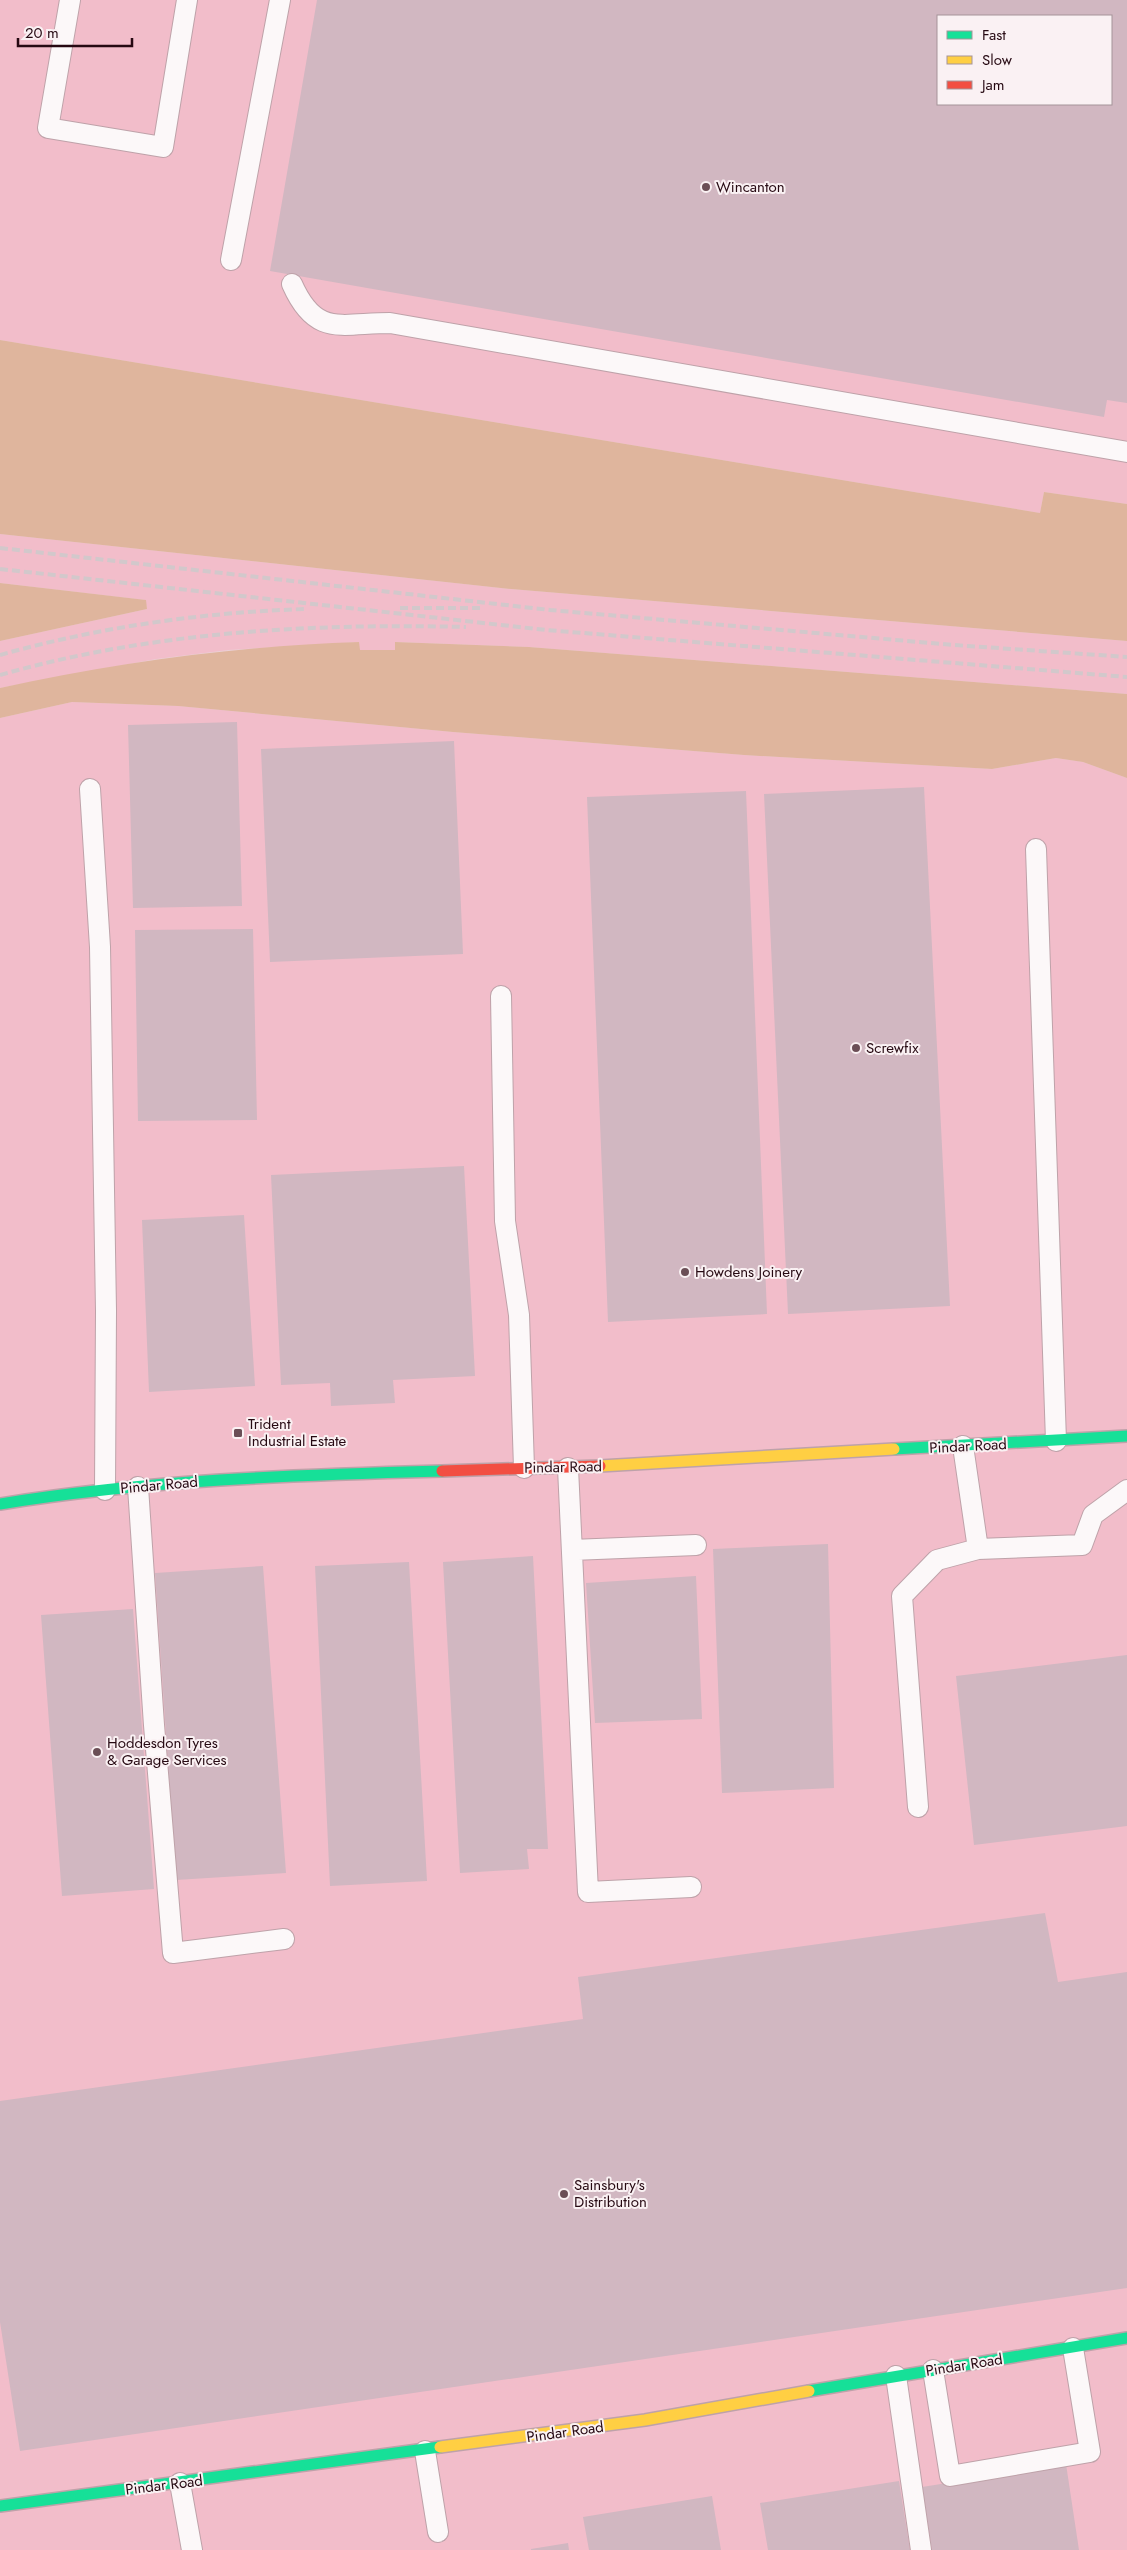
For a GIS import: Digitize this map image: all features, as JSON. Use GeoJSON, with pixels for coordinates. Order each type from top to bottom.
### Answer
{"type":"FeatureCollection","features":[{"type":"Feature","properties":{"kind":"street","name":"Pindar Road"},"geometry":{"type":"LineString","coordinates":[[0,1504],[105,1490],[312,1475],[568,1468],[1127,1436]]}},
{"type":"Feature","properties":{"kind":"street","name":"Pindar Road"},"geometry":{"type":"LineString","coordinates":[[0,2506],[425,2451],[645,2420],[1127,2338]]}},
{"type":"Feature","properties":{"kind":"lane"},"geometry":{"type":"LineString","coordinates":[[70,0],[48,128],[163,147],[187,0]]}},
{"type":"Feature","properties":{"kind":"lane"},"geometry":{"type":"LineString","coordinates":[[231,260],[280,0]]}},
{"type":"Feature","properties":{"kind":"lane"},"geometry":{"type":"LineString","coordinates":[[292,284],[300,301],[320,321],[339,326],[390,323],[1127,452]]}},
{"type":"Feature","properties":{"kind":"lane"},"geometry":{"type":"LineString","coordinates":[[90,789],[100,947],[106,1287],[105,1490]]}},
{"type":"Feature","properties":{"kind":"lane"},"geometry":{"type":"LineString","coordinates":[[1036,848],[1056,1441]]}},
{"type":"Feature","properties":{"kind":"lane"},"geometry":{"type":"LineString","coordinates":[[501,996],[506,1221],[519,1315],[524,1468]]}},
{"type":"Feature","properties":{"kind":"lane"},"geometry":{"type":"LineString","coordinates":[[964,1446],[978,1548]]}},
{"type":"Feature","properties":{"kind":"lane"},"geometry":{"type":"LineString","coordinates":[[568,1468],[588,1892],[691,1887]]}},
{"type":"Feature","properties":{"kind":"lane"},"geometry":{"type":"LineString","coordinates":[[138,1487],[154,1725],[173,1953],[284,1939]]}},
{"type":"Feature","properties":{"kind":"lane"},"geometry":{"type":"LineString","coordinates":[[918,1807],[902,1596],[937,1560],[978,1548],[1082,1546],[1092,1515],[1127,1490]]}},
{"type":"Feature","properties":{"kind":"lane"},"geometry":{"type":"LineString","coordinates":[[572,1550],[696,1545]]}},
{"type":"Feature","properties":{"kind":"lane"},"geometry":{"type":"LineString","coordinates":[[933,2370],[950,2476],[1090,2452],[1073,2348]]}},
{"type":"Feature","properties":{"kind":"lane"},"geometry":{"type":"LineString","coordinates":[[896,2376],[921,2550]]}},
{"type":"Feature","properties":{"kind":"lane"},"geometry":{"type":"LineString","coordinates":[[425,2451],[438,2532]]}},
{"type":"Feature","properties":{"kind":"lane"},"geometry":{"type":"LineString","coordinates":[[180,2483],[192,2550]]}},
{"type":"Feature","properties":{"kind":"shaded area"},"geometry":{"type":"Polygon","coordinates":[[[0,0],[1127,0],[1127,504],[1044,492],[1040,513],[0,340],[0,0]]]}},
{"type":"Feature","properties":{"kind":"shaded area"},"geometry":{"type":"Polygon","coordinates":[[[0,340],[1040,513],[1044,492],[1127,504],[1127,641],[511,589],[0,534],[0,340]]]}},
{"type":"Feature","properties":{"kind":"shaded area"},"geometry":{"type":"Polygon","coordinates":[[[0,534],[511,589],[1127,641],[1127,694],[529,647],[396,642],[396,650],[359,650],[359,642],[228,650],[156,659],[0,688],[0,641],[147,609],[145,600],[0,583],[0,534]]]}},
{"type":"Feature","properties":{"kind":"shaded area"},"geometry":{"type":"Polygon","coordinates":[[[0,583],[146,600],[147,609],[0,641],[0,583]]]}},
{"type":"Feature","properties":{"kind":"shaded area"},"geometry":{"type":"Polygon","coordinates":[[[359,642],[360,650],[395,650],[395,642],[529,647],[1127,694],[1127,778],[1083,762],[1056,758],[992,769],[744,755],[453,732],[178,706],[72,702],[0,718],[0,688],[89,670],[224,651],[359,642]]]}},
{"type":"Feature","properties":{"kind":"shaded area"},"geometry":{"type":"Polygon","coordinates":[[[72,702],[178,706],[453,732],[744,755],[992,769],[1056,758],[1083,762],[1127,778],[1127,2550],[0,2550],[0,718],[72,702]]]}},
{"type":"Feature","properties":{"kind":"building","name":"Wincanton"},"geometry":{"type":"Polygon","coordinates":[[[317,0],[1127,0],[1127,403],[1107,400],[1104,417],[270,271],[317,0]]]}},
{"type":"Feature","properties":{"kind":"building"},"geometry":{"type":"Polygon","coordinates":[[[237,722],[242,906],[133,908],[128,725],[237,722]]]}},
{"type":"Feature","properties":{"kind":"building"},"geometry":{"type":"Polygon","coordinates":[[[454,741],[463,954],[270,962],[261,749],[454,741]]]}},
{"type":"Feature","properties":{"kind":"building"},"geometry":{"type":"Polygon","coordinates":[[[924,787],[950,1306],[788,1314],[764,794],[924,787]]]}},
{"type":"Feature","properties":{"kind":"building"},"geometry":{"type":"Polygon","coordinates":[[[746,791],[767,1314],[608,1322],[587,797],[746,791]]]}},
{"type":"Feature","properties":{"kind":"building"},"geometry":{"type":"Polygon","coordinates":[[[253,929],[257,1120],[138,1121],[135,930],[253,929]]]}},
{"type":"Feature","properties":{"kind":"building"},"geometry":{"type":"Polygon","coordinates":[[[464,1166],[475,1376],[393,1380],[395,1403],[331,1406],[330,1383],[281,1385],[271,1175],[464,1166]]]}},
{"type":"Feature","properties":{"kind":"building"},"geometry":{"type":"Polygon","coordinates":[[[244,1215],[255,1386],[149,1392],[142,1220],[244,1215]]]}},
{"type":"Feature","properties":{"kind":"building"},"geometry":{"type":"Polygon","coordinates":[[[828,1544],[834,1788],[722,1793],[713,1549],[828,1544]]]}},
{"type":"Feature","properties":{"kind":"building"},"geometry":{"type":"Polygon","coordinates":[[[533,1556],[548,1849],[527,1849],[529,1869],[460,1873],[443,1562],[533,1556]]]}},
{"type":"Feature","properties":{"kind":"building"},"geometry":{"type":"Polygon","coordinates":[[[409,1562],[427,1881],[330,1886],[315,1566],[409,1562]]]}},
{"type":"Feature","properties":{"kind":"building"},"geometry":{"type":"Polygon","coordinates":[[[263,1566],[286,1873],[176,1880],[155,1573],[263,1566]]]}},
{"type":"Feature","properties":{"kind":"building"},"geometry":{"type":"Polygon","coordinates":[[[696,1576],[702,1719],[595,1723],[586,1583],[696,1576]]]}},
{"type":"Feature","properties":{"kind":"building","name":"Hoddesdon Tyres & Garage Services"},"geometry":{"type":"Polygon","coordinates":[[[133,1609],[154,1889],[62,1896],[41,1615],[133,1609]]]}},
{"type":"Feature","properties":{"kind":"building"},"geometry":{"type":"Polygon","coordinates":[[[1127,1655],[1127,1826],[974,1845],[956,1676],[1127,1655]]]}},
{"type":"Feature","properties":{"kind":"building","name":"Sainsbury's Distribution"},"geometry":{"type":"Polygon","coordinates":[[[1045,1913],[1058,1982],[1127,1972],[1127,2288],[20,2451],[0,2322],[0,2101],[583,2019],[578,1977],[1045,1913]]]}},
{"type":"Feature","properties":{"kind":"building"},"geometry":{"type":"Polygon","coordinates":[[[1066,2464],[1079,2550],[932,2550],[922,2487],[1066,2464]]]}},
{"type":"Feature","properties":{"kind":"building"},"geometry":{"type":"Polygon","coordinates":[[[899,2481],[910,2550],[768,2550],[760,2503],[899,2481]]]}},
{"type":"Feature","properties":{"kind":"building"},"geometry":{"type":"Polygon","coordinates":[[[712,2496],[721,2550],[589,2550],[583,2517],[712,2496]]]}},
{"type":"Feature","properties":{"kind":"building"},"geometry":{"type":"Polygon","coordinates":[[[568,2543],[569,2550],[531,2550],[531,2549],[568,2543]]]}},
{"type":"Feature","properties":{"kind":"railway"},"geometry":{"type":"LineString","coordinates":[[0,548],[550,610],[954,645],[1127,657]]}},
{"type":"Feature","properties":{"kind":"railway"},"geometry":{"type":"LineString","coordinates":[[0,569],[546,630],[1127,677]]}},
{"type":"Feature","properties":{"kind":"railway"},"geometry":{"type":"LineString","coordinates":[[400,608],[480,608]]}},
{"type":"Feature","properties":{"kind":"railway"},"geometry":{"type":"LineString","coordinates":[[0,655],[75,636],[191,617],[307,609]]}},
{"type":"Feature","properties":{"kind":"railway"},"geometry":{"type":"LineString","coordinates":[[0,675],[57,660],[115,649],[231,633],[349,627],[466,627]]}},
{"type":"Feature","properties":{"kind":"traffic: fast"},"geometry":{"type":"LineString","coordinates":[[894,1449],[1127,1436]]}},
{"type":"Feature","properties":{"kind":"traffic: fast"},"geometry":{"type":"LineString","coordinates":[[0,1504],[110,1489],[165,1484],[331,1474],[442,1471]]}},
{"type":"Feature","properties":{"kind":"traffic: fast"},"geometry":{"type":"LineString","coordinates":[[809,2391],[1127,2338]]}},
{"type":"Feature","properties":{"kind":"traffic: fast"},"geometry":{"type":"LineString","coordinates":[[0,2506],[440,2447]]}},
{"type":"Feature","properties":{"kind":"traffic: slow"},"geometry":{"type":"LineString","coordinates":[[600,1466],[894,1449]]}},
{"type":"Feature","properties":{"kind":"traffic: slow"},"geometry":{"type":"LineString","coordinates":[[440,2447],[645,2420],[809,2391]]}},
{"type":"Feature","properties":{"kind":"traffic: jam"},"geometry":{"type":"LineString","coordinates":[[442,1471],[600,1466]]}},
{"type":"Feature","properties":{"kind":"place","name":"Wincanton"},"geometry":{"type":"Point","coordinates":[706,187]}},
{"type":"Feature","properties":{"kind":"place","name":"Screwfix"},"geometry":{"type":"Point","coordinates":[856,1048]}},
{"type":"Feature","properties":{"kind":"place","name":"Howdens Joinery"},"geometry":{"type":"Point","coordinates":[685,1272]}},
{"type":"Feature","properties":{"kind":"place","name":"Trident Industrial Estate"},"geometry":{"type":"Point","coordinates":[238,1433]}},
{"type":"Feature","properties":{"kind":"place","name":"Hoddesdon Tyres & Garage Services"},"geometry":{"type":"Point","coordinates":[97,1752]}},
{"type":"Feature","properties":{"kind":"place","name":"Sainsbury's Distribution"},"geometry":{"type":"Point","coordinates":[564,2194]}}]}
